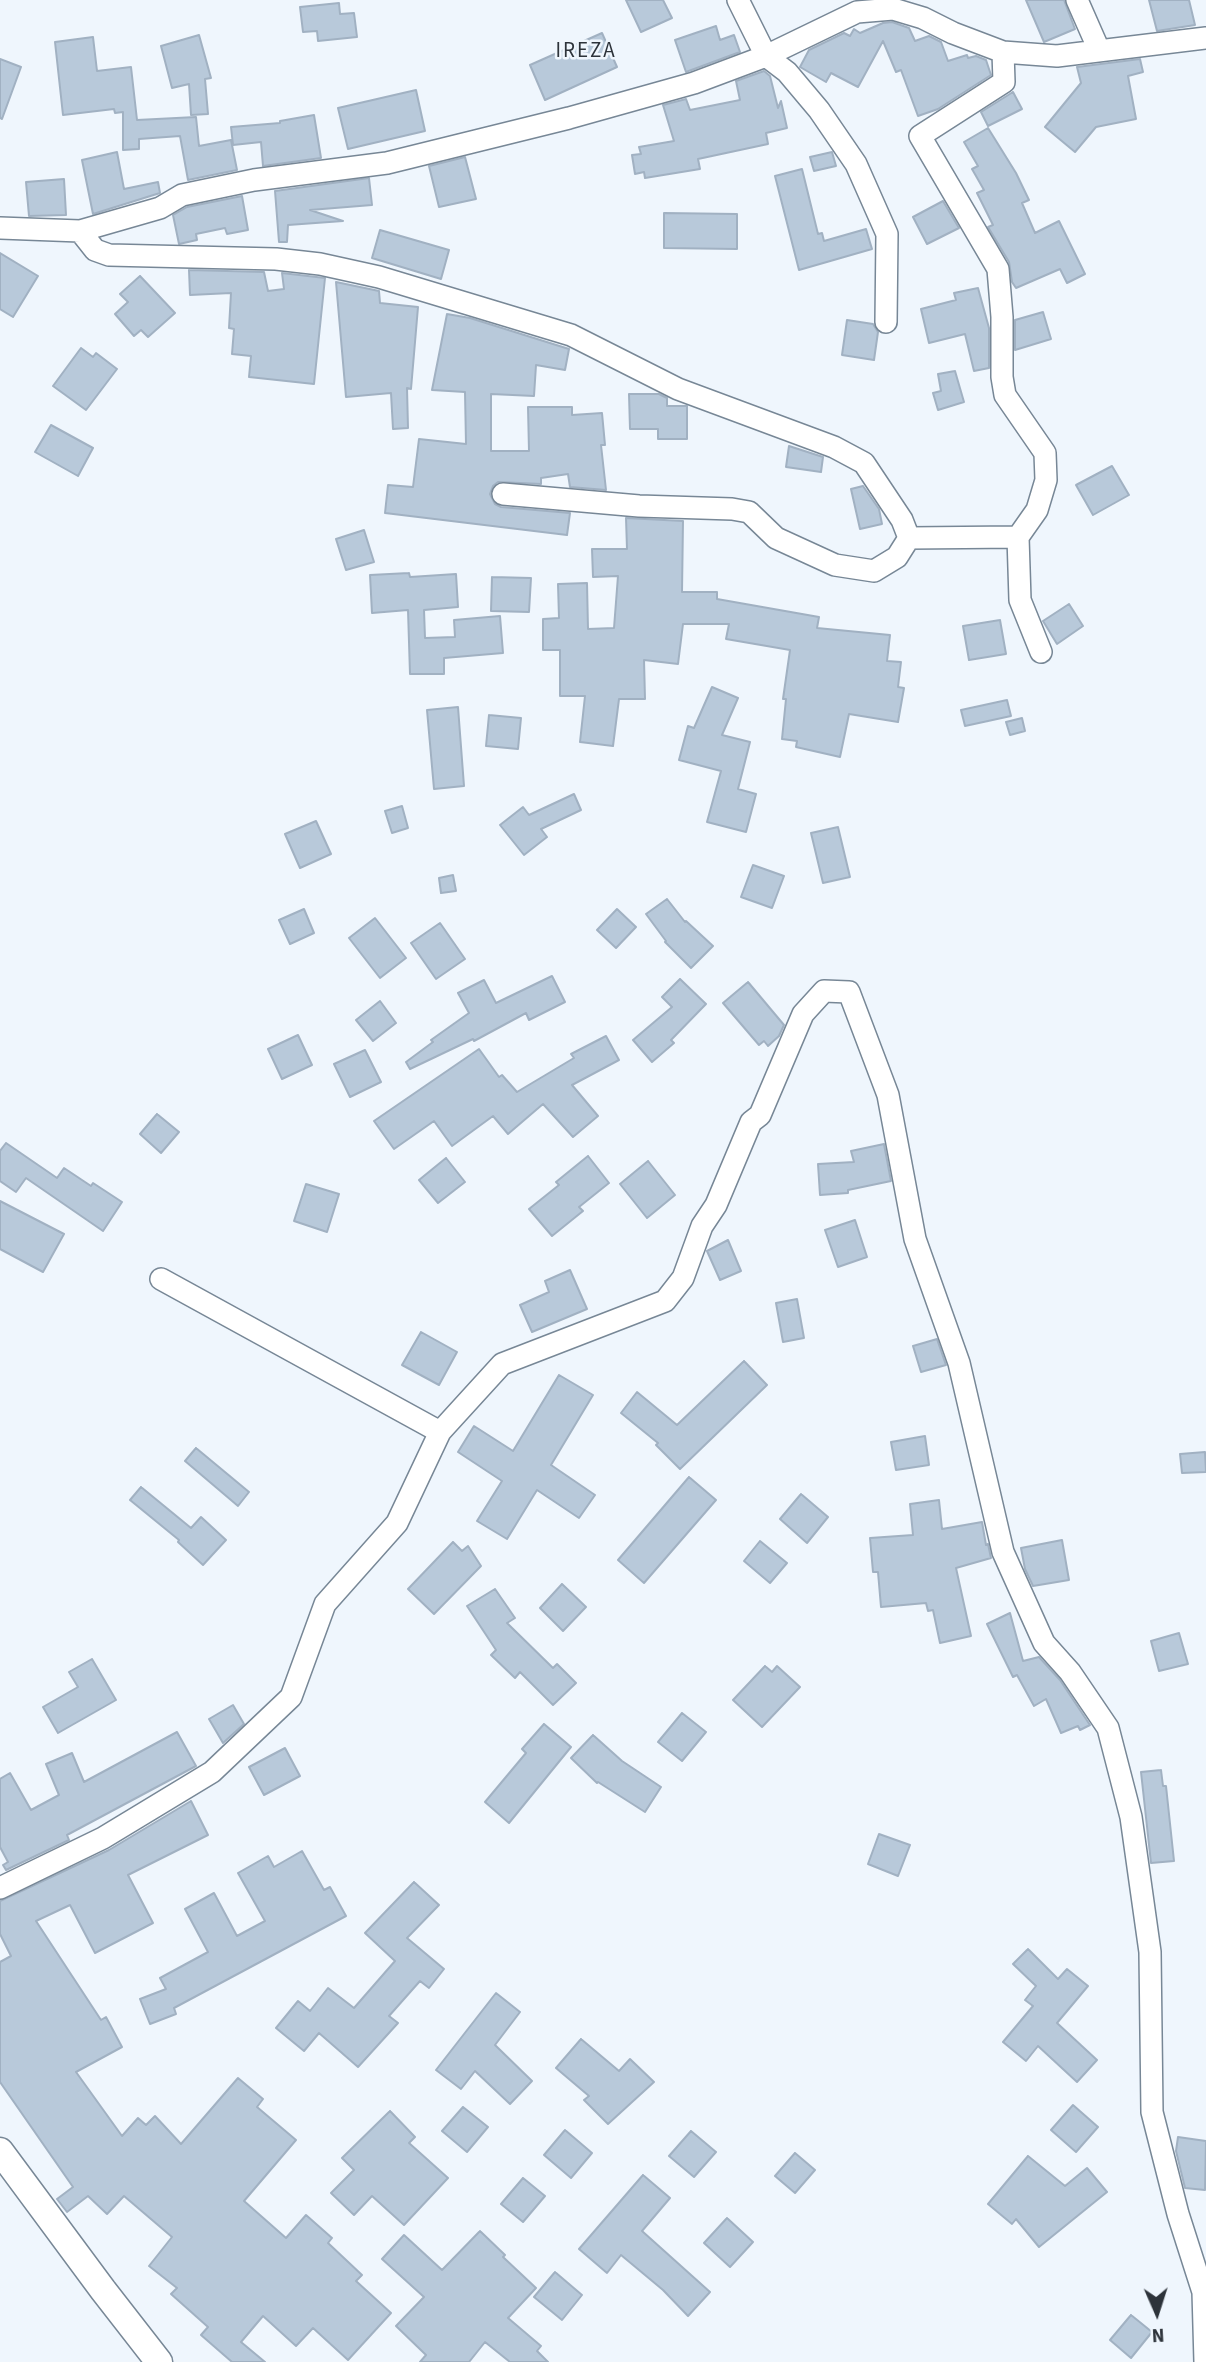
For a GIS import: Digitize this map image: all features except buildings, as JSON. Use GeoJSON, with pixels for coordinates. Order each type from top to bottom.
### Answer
{"type":"FeatureCollection","features":[{"type":"Feature","properties":{"kind":"street"},"geometry":{"type":"LineString","coordinates":[[738,0],[766,56],[786,72],[819,110],[856,164],[887,234],[886,322]]}},
{"type":"Feature","properties":{"kind":"street"},"geometry":{"type":"LineString","coordinates":[[1077,0],[1099,50]]}},
{"type":"Feature","properties":{"kind":"street"},"geometry":{"type":"LineString","coordinates":[[0,228],[80,231],[160,208],[182,195],[254,180],[387,163],[569,118],[694,83],[766,56],[857,12],[924,9],[953,33],[1003,52],[1057,57],[1206,38]]}},
{"type":"Feature","properties":{"kind":"street"},"geometry":{"type":"LineString","coordinates":[[1003,52],[1004,82],[920,136],[998,269],[1005,395],[1045,453],[1046,480],[1037,510],[1018,537],[1020,600],[1041,652]]}},
{"type":"Feature","properties":{"kind":"street"},"geometry":{"type":"LineString","coordinates":[[80,231],[95,250],[109,255],[276,259],[332,267],[379,277],[571,335],[677,389],[834,447],[864,463],[902,520],[909,538]]}},
{"type":"Feature","properties":{"kind":"street"},"geometry":{"type":"LineString","coordinates":[[503,494],[749,512],[776,538],[835,565],[874,571],[897,557],[909,538]]}},
{"type":"Feature","properties":{"kind":"street"},"geometry":{"type":"LineString","coordinates":[[909,538],[1018,537]]}},
{"type":"Feature","properties":{"kind":"street"},"geometry":{"type":"LineString","coordinates":[[0,1888],[103,1838],[212,1772],[291,1697],[325,1604],[397,1523],[440,1432],[502,1364],[665,1301],[683,1278],[702,1226],[716,1205],[751,1122],[760,1115],[803,1014],[824,991],[849,992],[888,1095],[915,1238],[959,1363],[1003,1552],[1044,1643],[1070,1672],[1108,1728],[1115,1753],[1131,1817],[1150,1952],[1152,2112],[1178,2214],[1203,2292],[1205,2362]]}},
{"type":"Feature","properties":{"kind":"street"},"geometry":{"type":"LineString","coordinates":[[161,1279],[440,1432]]}},
{"type":"Feature","properties":{"kind":"street"},"geometry":{"type":"LineString","coordinates":[[0,2151],[159,2362]]}},
{"type":"Feature","properties":{"kind":"district","name":"IREZA"},"geometry":{"type":"Point","coordinates":[586,52]}}]}
